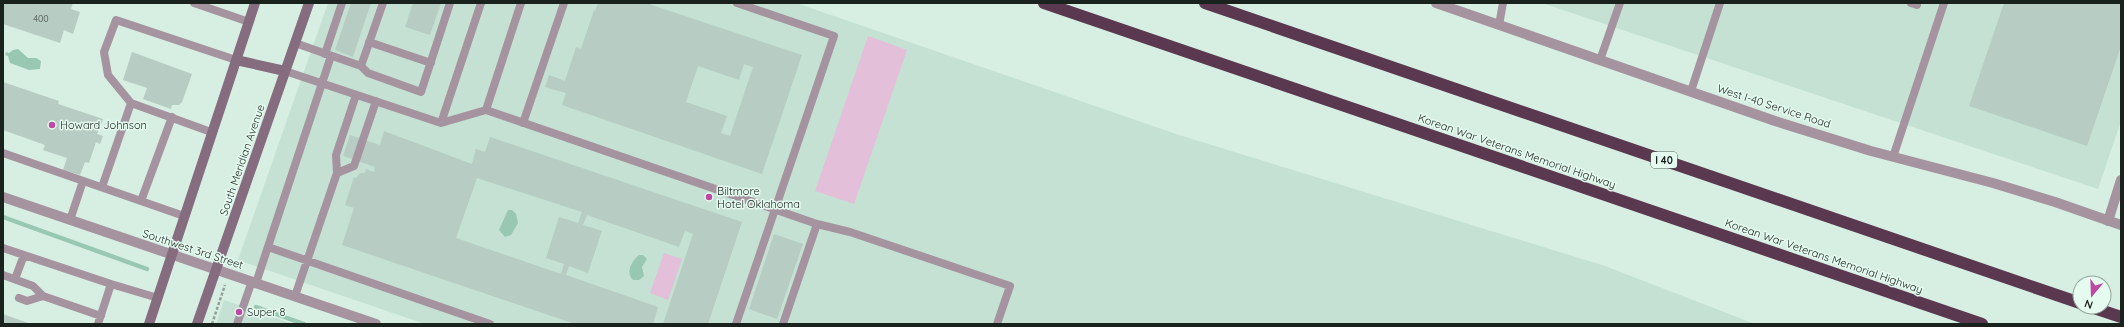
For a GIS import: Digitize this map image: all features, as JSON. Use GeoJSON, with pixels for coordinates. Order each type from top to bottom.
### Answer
{"type":"FeatureCollection","features":[{"type":"Feature","properties":{"kind":"highway","name":"Korean War Veterans Memorial Highway"},"geometry":{"type":"LineString","coordinates":[[1044,3],[1982,324]]}},
{"type":"Feature","properties":{"kind":"highway","name":"I 40"},"geometry":{"type":"LineString","coordinates":[[1205,3],[2072,300]]}},
{"type":"Feature","properties":{"kind":"main road"},"geometry":{"type":"LineString","coordinates":[[149,324],[211,132],[255,3]]}},
{"type":"Feature","properties":{"kind":"main road","name":"South Meridian Avenue"},"geometry":{"type":"LineString","coordinates":[[197,324],[309,3]]}},
{"type":"Feature","properties":{"kind":"main road"},"geometry":{"type":"LineString","coordinates":[[236,60],[285,71]]}},
{"type":"Feature","properties":{"kind":"street","name":"West I-40 Service Road"},"geometry":{"type":"LineString","coordinates":[[1436,3],[1775,120],[1893,157],[1993,183],[2055,202],[2121,225]]}},
{"type":"Feature","properties":{"kind":"street"},"geometry":{"type":"LineString","coordinates":[[2108,221],[2121,180]]}},
{"type":"Feature","properties":{"kind":"street","name":"Southwest 3rd Street"},"geometry":{"type":"LineString","coordinates":[[3,197],[376,324]]}},
{"type":"Feature","properties":{"kind":"lane"},"geometry":{"type":"LineString","coordinates":[[194,3],[212,6],[249,22]]}},
{"type":"Feature","properties":{"kind":"lane"},"geometry":{"type":"LineString","coordinates":[[237,324],[268,247],[322,83],[342,3]]}},
{"type":"Feature","properties":{"kind":"lane"},"geometry":{"type":"LineString","coordinates":[[361,66],[383,3]]}},
{"type":"Feature","properties":{"kind":"lane"},"geometry":{"type":"LineString","coordinates":[[295,43],[361,66],[368,73],[421,92],[450,3]]}},
{"type":"Feature","properties":{"kind":"lane"},"geometry":{"type":"LineString","coordinates":[[440,123],[481,3]]}},
{"type":"Feature","properties":{"kind":"lane"},"geometry":{"type":"LineString","coordinates":[[486,110],[521,3]]}},
{"type":"Feature","properties":{"kind":"lane"},"geometry":{"type":"LineString","coordinates":[[523,123],[564,3]]}},
{"type":"Feature","properties":{"kind":"lane"},"geometry":{"type":"LineString","coordinates":[[736,324],[834,36],[737,3]]}},
{"type":"Feature","properties":{"kind":"lane"},"geometry":{"type":"LineString","coordinates":[[1600,60],[1620,3]]}},
{"type":"Feature","properties":{"kind":"lane"},"geometry":{"type":"LineString","coordinates":[[1691,91],[1720,3]]}},
{"type":"Feature","properties":{"kind":"lane"},"geometry":{"type":"LineString","coordinates":[[1911,3],[1917,5],[1918,3]]}},
{"type":"Feature","properties":{"kind":"lane"},"geometry":{"type":"LineString","coordinates":[[1893,157],[1944,3]]}},
{"type":"Feature","properties":{"kind":"lane"},"geometry":{"type":"LineString","coordinates":[[1499,25],[1502,6]]}},
{"type":"Feature","properties":{"kind":"lane"},"geometry":{"type":"LineString","coordinates":[[211,132],[131,103],[108,75],[104,52],[116,20],[236,60]]}},
{"type":"Feature","properties":{"kind":"lane"},"geometry":{"type":"LineString","coordinates":[[369,42],[431,63]]}},
{"type":"Feature","properties":{"kind":"lane"},"geometry":{"type":"LineString","coordinates":[[285,71],[440,123],[486,110],[774,210],[817,224],[850,232],[1010,286],[997,324]]}},
{"type":"Feature","properties":{"kind":"lane"},"geometry":{"type":"LineString","coordinates":[[295,296],[337,173],[336,156],[356,95]]}},
{"type":"Feature","properties":{"kind":"lane"},"geometry":{"type":"LineString","coordinates":[[337,173],[354,166],[376,101]]}},
{"type":"Feature","properties":{"kind":"lane"},"geometry":{"type":"LineString","coordinates":[[102,187],[131,103]]}},
{"type":"Feature","properties":{"kind":"lane"},"geometry":{"type":"LineString","coordinates":[[141,201],[172,117]]}},
{"type":"Feature","properties":{"kind":"lane"},"geometry":{"type":"LineString","coordinates":[[3,153],[184,216]]}},
{"type":"Feature","properties":{"kind":"lane"},"geometry":{"type":"LineString","coordinates":[[70,220],[83,181]]}},
{"type":"Feature","properties":{"kind":"lane"},"geometry":{"type":"LineString","coordinates":[[783,324],[817,224]]}},
{"type":"Feature","properties":{"kind":"lane"},"geometry":{"type":"LineString","coordinates":[[268,247],[490,324]]}},
{"type":"Feature","properties":{"kind":"lane"},"geometry":{"type":"LineString","coordinates":[[3,248],[158,298]]}},
{"type":"Feature","properties":{"kind":"lane"},"geometry":{"type":"LineString","coordinates":[[15,279],[24,255]]}},
{"type":"Feature","properties":{"kind":"lane"},"geometry":{"type":"LineString","coordinates":[[3,275],[33,286],[43,296],[99,320],[111,284]]}},
{"type":"Feature","properties":{"kind":"lane"},"geometry":{"type":"LineString","coordinates":[[19,298],[27,300],[43,296]]}},
{"type":"Feature","properties":{"kind":"path"},"geometry":{"type":"LineString","coordinates":[[211,324],[226,284]]}},
{"type":"Feature","properties":{"kind":"shaded area","name":"Biltmore Hotel Oklahoma"},"geometry":{"type":"Polygon","coordinates":[[[328,3],[796,3],[1179,135],[1605,266],[1755,324],[425,324],[238,260],[328,3]]]}},
{"type":"Feature","properties":{"kind":"shaded area"},"geometry":{"type":"Polygon","coordinates":[[[1542,3],[2121,3],[2121,121],[2098,189],[1542,3]]]}},
{"type":"Feature","properties":{"kind":"shaded area"},"geometry":{"type":"Polygon","coordinates":[[[868,36],[907,50],[854,204],[815,191],[868,36]]]}},
{"type":"Feature","properties":{"kind":"shaded area"},"geometry":{"type":"Polygon","coordinates":[[[18,49],[28,58],[36,58],[41,61],[40,69],[29,70],[10,63],[8,56],[5,55],[6,52],[9,53],[18,49]]]}},
{"type":"Feature","properties":{"kind":"shaded area"},"geometry":{"type":"Polygon","coordinates":[[[508,210],[512,210],[516,214],[518,223],[511,235],[505,237],[499,230],[508,210]]]}},
{"type":"Feature","properties":{"kind":"shaded area"},"geometry":{"type":"Polygon","coordinates":[[[664,253],[682,259],[668,300],[650,293],[664,253]]]}},
{"type":"Feature","properties":{"kind":"shaded area"},"geometry":{"type":"Polygon","coordinates":[[[639,255],[643,255],[647,259],[642,267],[644,276],[639,280],[633,280],[630,274],[630,267],[639,255]]]}},
{"type":"Feature","properties":{"kind":"shaded area","name":"Super 8"},"geometry":{"type":"Polygon","coordinates":[[[224,300],[293,324],[216,324],[224,300]]]}},
{"type":"Feature","properties":{"kind":"building"},"geometry":{"type":"Polygon","coordinates":[[[3,3],[73,3],[71,9],[80,12],[73,34],[64,30],[60,43],[3,24],[3,3]]]}},
{"type":"Feature","properties":{"kind":"building"},"geometry":{"type":"Polygon","coordinates":[[[351,3],[371,3],[353,57],[335,50],[351,3]]]}},
{"type":"Feature","properties":{"kind":"building"},"geometry":{"type":"Polygon","coordinates":[[[413,3],[441,3],[430,35],[405,27],[413,3]]]}},
{"type":"Feature","properties":{"kind":"building"},"geometry":{"type":"Polygon","coordinates":[[[598,3],[646,3],[802,55],[762,174],[562,105],[566,93],[545,87],[549,75],[565,81],[576,47],[581,49],[594,10],[595,11],[598,3]],[[744,64],[739,80],[698,66],[686,102],[727,116],[721,133],[730,136],[753,67],[744,64]]]}},
{"type":"Feature","properties":{"kind":"building"},"geometry":{"type":"Polygon","coordinates":[[[2004,3],[2121,3],[2121,46],[2087,146],[1969,106],[2004,3]]]}},
{"type":"Feature","properties":{"kind":"building"},"geometry":{"type":"Polygon","coordinates":[[[132,52],[192,74],[182,102],[179,105],[172,105],[171,109],[143,99],[147,88],[123,80],[132,52]]]}},
{"type":"Feature","properties":{"kind":"building","name":"Howard Johnson"},"geometry":{"type":"Polygon","coordinates":[[[3,82],[59,101],[58,104],[103,119],[97,134],[103,136],[100,144],[96,142],[89,163],[85,162],[80,175],[63,170],[67,158],[43,150],[45,145],[3,130],[3,82]]]}},
{"type":"Feature","properties":{"kind":"building"},"geometry":{"type":"Polygon","coordinates":[[[384,131],[472,164],[476,149],[485,152],[490,137],[742,222],[708,324],[663,324],[693,234],[685,231],[679,247],[587,215],[583,225],[602,231],[588,273],[569,266],[566,275],[658,307],[653,324],[575,324],[342,245],[354,208],[345,205],[354,177],[356,178],[360,173],[365,173],[366,169],[374,172],[375,167],[343,156],[350,135],[380,145],[384,131]],[[477,178],[456,238],[561,274],[564,264],[546,258],[559,217],[578,223],[582,212],[477,178]]]}},
{"type":"Feature","properties":{"kind":"building"},"geometry":{"type":"Polygon","coordinates":[[[774,234],[803,244],[777,319],[749,309],[774,234]]]}},
{"type":"Feature","properties":{"kind":"building"},"geometry":{"type":"Polygon","coordinates":[[[3,314],[31,324],[3,324],[3,314]]]}},
{"type":"Feature","properties":{"kind":"waterway"},"geometry":{"type":"LineString","coordinates":[[3,217],[147,269]]}},
{"type":"Feature","properties":{"kind":"waterway"},"geometry":{"type":"LineString","coordinates":[[256,307],[304,324]]}},
{"type":"Feature","properties":{"kind":"place","name":"Howard Johnson"},"geometry":{"type":"Point","coordinates":[52,125]}},
{"type":"Feature","properties":{"kind":"place","name":"Biltmore Hotel Oklahoma"},"geometry":{"type":"Point","coordinates":[709,197]}},
{"type":"Feature","properties":{"kind":"place","name":"Super 8"},"geometry":{"type":"Point","coordinates":[239,312]}}]}
